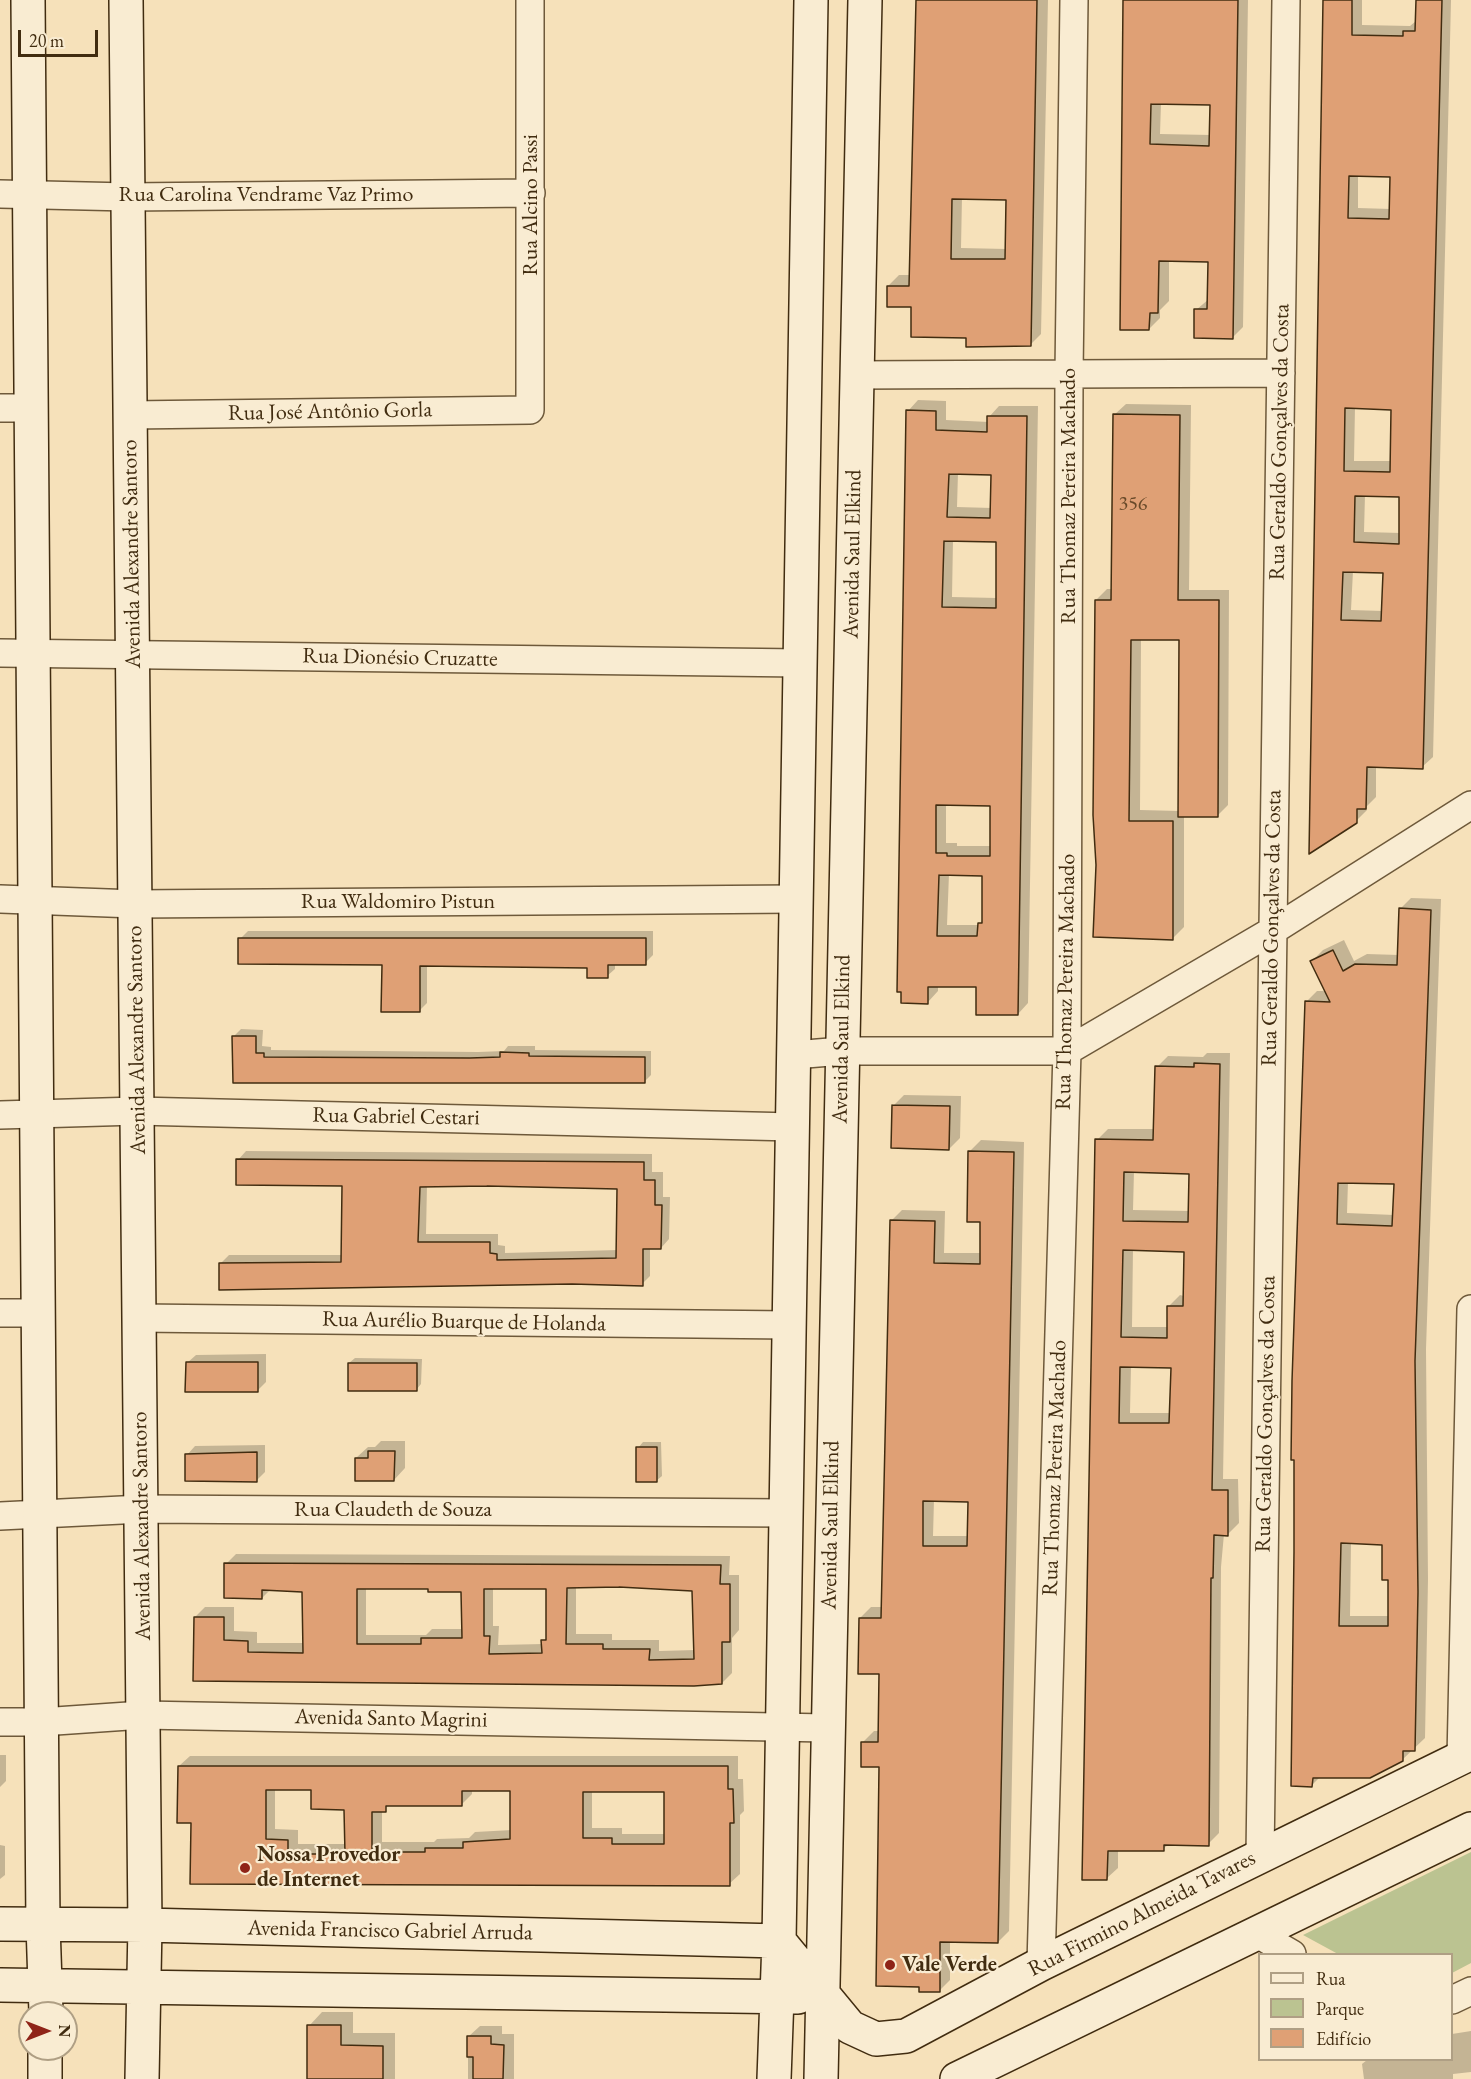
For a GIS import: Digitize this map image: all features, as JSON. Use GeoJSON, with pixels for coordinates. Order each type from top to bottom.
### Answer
{"type":"FeatureCollection","features":[{"type":"Feature","properties":{"kind":"main road"},"geometry":{"type":"LineString","coordinates":[[28,0],[15,194],[16,408],[33,653],[39,1516],[43,1924],[46,1999]]}},
{"type":"Feature","properties":{"kind":"main road","name":"Avenida Alexandre Santoro"},"geometry":{"type":"LineString","coordinates":[[126,0],[146,1925],[142,1987],[142,2079]]}},
{"type":"Feature","properties":{"kind":"main road","name":"Avenida Saul Elkind"},"geometry":{"type":"LineString","coordinates":[[774,2079],[783,1726],[811,0]]}},
{"type":"Feature","properties":{"kind":"main road","name":"Avenida Saul Elkind"},"geometry":{"type":"LineString","coordinates":[[821,2079],[824,1996],[826,1728],[865,0]]}},
{"type":"Feature","properties":{"kind":"main road"},"geometry":{"type":"LineString","coordinates":[[801,576],[852,580]]}},
{"type":"Feature","properties":{"kind":"main road","name":"Rua Firmino Almeida Tavares"},"geometry":{"type":"LineString","coordinates":[[779,1941],[850,2027],[876,2039],[906,2036],[1041,1964],[1466,1756]]}},
{"type":"Feature","properties":{"kind":"main road"},"geometry":{"type":"LineString","coordinates":[[957,2079],[1471,1829]]}},
{"type":"Feature","properties":{"kind":"main road","name":"Avenida Francisco Gabriel Arruda"},"geometry":{"type":"LineString","coordinates":[[0,1924],[146,1925],[779,1941]]}},
{"type":"Feature","properties":{"kind":"main road"},"geometry":{"type":"LineString","coordinates":[[0,1985],[46,1999],[142,1987],[777,1998],[824,1996]]}},
{"type":"Feature","properties":{"kind":"main road"},"geometry":{"type":"LineString","coordinates":[[45,2061],[45,2079]]}},
{"type":"Feature","properties":{"kind":"street","name":"Rua Alcino Passi"},"geometry":{"type":"LineString","coordinates":[[530,0],[530,410]]}},
{"type":"Feature","properties":{"kind":"street","name":"Rua Thomaz Pereira Machado"},"geometry":{"type":"LineString","coordinates":[[1041,1964],[1067,1051],[1069,373],[1074,0]]}},
{"type":"Feature","properties":{"kind":"street","name":"Rua Geraldo Gonçalves da Costa"},"geometry":{"type":"LineString","coordinates":[[1260,1855],[1287,0]]}},
{"type":"Feature","properties":{"kind":"street","name":"Rua Carolina Vendrame Vaz Primo"},"geometry":{"type":"LineString","coordinates":[[15,194],[128,197],[531,193]]}},
{"type":"Feature","properties":{"kind":"street"},"geometry":{"type":"LineString","coordinates":[[855,375],[1281,373]]}},
{"type":"Feature","properties":{"kind":"street","name":"Rua José Antônio Gorla"},"geometry":{"type":"LineString","coordinates":[[130,415],[530,410]]}},
{"type":"Feature","properties":{"kind":"street","name":"Rua Dionésio Cruzatte"},"geometry":{"type":"LineString","coordinates":[[0,653],[800,663]]}},
{"type":"Feature","properties":{"kind":"street"},"geometry":{"type":"LineString","coordinates":[[794,1055],[842,1051],[1067,1051],[1272,931],[1471,805]]}},
{"type":"Feature","properties":{"kind":"street","name":"Rua Waldomiro Pistun"},"geometry":{"type":"LineString","coordinates":[[0,899],[135,904],[796,900]]}},
{"type":"Feature","properties":{"kind":"street","name":"Rua Gabriel Cestari"},"geometry":{"type":"LineString","coordinates":[[0,1115],[137,1111],[793,1127]]}},
{"type":"Feature","properties":{"kind":"street"},"geometry":{"type":"LineString","coordinates":[[1466,1756],[1471,1309]]}},
{"type":"Feature","properties":{"kind":"street"},"geometry":{"type":"LineString","coordinates":[[0,1313],[38,1313]]}},
{"type":"Feature","properties":{"kind":"street","name":"Rua Aurélio Buarque de Holanda"},"geometry":{"type":"LineString","coordinates":[[139,1318],[789,1325]]}},
{"type":"Feature","properties":{"kind":"street","name":"Rua Claudeth de Souza"},"geometry":{"type":"LineString","coordinates":[[0,1516],[39,1516],[142,1509],[786,1513]]}},
{"type":"Feature","properties":{"kind":"street","name":"Avenida Santo Magrini"},"geometry":{"type":"LineString","coordinates":[[0,1722],[41,1722],[143,1714],[826,1728]]}},
{"type":"Feature","properties":{"kind":"street"},"geometry":{"type":"LineString","coordinates":[[1256,1934],[1290,1953]]}},
{"type":"Feature","properties":{"kind":"street"},"geometry":{"type":"LineString","coordinates":[[1453,2000],[1471,1991]]}},
{"type":"Feature","properties":{"kind":"green space"},"geometry":{"type":"Polygon","coordinates":[[[1471,1852],[1471,1963],[1453,1972],[1453,1953],[1336,1953],[1303,1935],[1471,1852]]]}},
{"type":"Feature","properties":{"kind":"building"},"geometry":{"type":"Polygon","coordinates":[[[916,0],[1037,0],[1031,346],[966,347],[966,338],[911,337],[911,307],[887,307],[887,286],[909,286],[916,0]],[[952,199],[951,259],[1005,259],[1006,200],[952,199]]]}},
{"type":"Feature","properties":{"kind":"building"},"geometry":{"type":"Polygon","coordinates":[[[1123,0],[1238,0],[1233,339],[1194,338],[1194,309],[1207,309],[1208,262],[1159,261],[1158,313],[1150,313],[1149,330],[1120,330],[1123,0]],[[1151,104],[1150,144],[1209,146],[1210,105],[1151,104]]]}},
{"type":"Feature","properties":{"kind":"building"},"geometry":{"type":"Polygon","coordinates":[[[1323,0],[1352,0],[1352,35],[1403,36],[1403,31],[1415,31],[1416,0],[1442,0],[1423,769],[1367,767],[1366,809],[1357,809],[1357,823],[1309,854],[1323,0]],[[1349,176],[1348,218],[1389,219],[1390,177],[1349,176]],[[1345,408],[1344,471],[1390,472],[1391,410],[1345,408]],[[1355,496],[1354,542],[1399,544],[1399,497],[1355,496]],[[1343,572],[1341,620],[1381,621],[1383,573],[1343,572]]]}},
{"type":"Feature","properties":{"kind":"building"},"geometry":{"type":"Polygon","coordinates":[[[906,410],[936,411],[936,430],[987,432],[987,416],[1027,416],[1018,1015],[976,1015],[976,987],[928,987],[928,1004],[901,1003],[901,992],[897,992],[906,410]],[[949,474],[947,517],[990,518],[991,475],[949,474]],[[944,541],[942,607],[996,608],[996,542],[944,541]],[[936,805],[936,853],[947,853],[947,856],[990,856],[990,806],[936,805]],[[939,875],[937,936],[977,936],[978,923],[982,923],[982,876],[939,875]]]}},
{"type":"Feature","properties":{"kind":"building"},"geometry":{"type":"Polygon","coordinates":[[[1113,414],[1180,415],[1178,600],[1219,600],[1218,817],[1178,817],[1179,640],[1131,640],[1129,821],[1173,821],[1173,940],[1093,937],[1096,865],[1093,815],[1095,600],[1111,600],[1113,414]]]}},
{"type":"Feature","properties":{"kind":"building"},"geometry":{"type":"Polygon","coordinates":[[[1399,908],[1431,910],[1415,1361],[1418,1592],[1415,1751],[1403,1751],[1403,1761],[1370,1778],[1313,1778],[1312,1787],[1291,1786],[1294,1552],[1294,1460],[1291,1460],[1292,1381],[1305,1001],[1330,1002],[1310,961],[1333,950],[1343,971],[1355,964],[1397,965],[1399,908]],[[1338,1183],[1337,1224],[1392,1226],[1394,1184],[1338,1183]],[[1341,1543],[1339,1626],[1388,1626],[1388,1580],[1382,1580],[1382,1545],[1341,1543]]]}},
{"type":"Feature","properties":{"kind":"building"},"geometry":{"type":"Polygon","coordinates":[[[238,938],[646,938],[646,965],[608,965],[608,978],[587,978],[587,968],[420,966],[420,1012],[381,1012],[382,965],[238,964],[238,938]]]}},
{"type":"Feature","properties":{"kind":"building"},"geometry":{"type":"Polygon","coordinates":[[[232,1036],[256,1036],[256,1053],[264,1053],[264,1057],[470,1058],[500,1057],[500,1052],[529,1053],[529,1056],[645,1057],[645,1083],[233,1083],[232,1036]]]}},
{"type":"Feature","properties":{"kind":"building"},"geometry":{"type":"Polygon","coordinates":[[[1194,1063],[1220,1064],[1212,1490],[1228,1490],[1228,1536],[1214,1535],[1213,1578],[1211,1578],[1209,1846],[1164,1845],[1164,1851],[1108,1851],[1107,1880],[1082,1880],[1095,1139],[1153,1140],[1155,1066],[1194,1067],[1194,1063]],[[1124,1172],[1123,1221],[1188,1222],[1189,1174],[1124,1172]],[[1123,1250],[1121,1337],[1167,1338],[1167,1306],[1183,1306],[1184,1252],[1123,1250]],[[1120,1367],[1119,1423],[1169,1423],[1171,1368],[1120,1367]]]}},
{"type":"Feature","properties":{"kind":"building"},"geometry":{"type":"Polygon","coordinates":[[[892,1105],[950,1106],[949,1150],[891,1148],[892,1105]]]}},
{"type":"Feature","properties":{"kind":"building"},"geometry":{"type":"Polygon","coordinates":[[[968,1151],[1014,1152],[998,1943],[940,1942],[940,1992],[919,1992],[919,1987],[876,1986],[879,1767],[861,1767],[861,1742],[878,1742],[879,1674],[858,1674],[859,1618],[881,1618],[890,1220],[935,1221],[934,1263],[980,1264],[980,1222],[967,1222],[968,1151]],[[923,1501],[923,1546],[967,1546],[968,1502],[923,1501]]]}},
{"type":"Feature","properties":{"kind":"building"},"geometry":{"type":"Polygon","coordinates":[[[236,1159],[644,1162],[644,1180],[655,1180],[655,1205],[662,1205],[661,1249],[643,1249],[643,1286],[572,1284],[219,1290],[219,1263],[341,1262],[342,1186],[236,1185],[236,1159]],[[420,1187],[418,1242],[490,1242],[490,1253],[497,1254],[497,1260],[616,1258],[617,1189],[420,1187]]]}},
{"type":"Feature","properties":{"kind":"building"},"geometry":{"type":"Polygon","coordinates":[[[186,1362],[258,1362],[258,1392],[185,1392],[186,1362]]]}},
{"type":"Feature","properties":{"kind":"building"},"geometry":{"type":"Polygon","coordinates":[[[348,1363],[417,1363],[417,1391],[348,1391],[348,1363]]]}},
{"type":"Feature","properties":{"kind":"building"},"geometry":{"type":"Polygon","coordinates":[[[636,1447],[657,1447],[657,1482],[636,1482],[636,1447]]]}},
{"type":"Feature","properties":{"kind":"building"},"geometry":{"type":"Polygon","coordinates":[[[368,1451],[395,1451],[394,1481],[355,1481],[355,1458],[368,1458],[368,1451]]]}},
{"type":"Feature","properties":{"kind":"building"},"geometry":{"type":"Polygon","coordinates":[[[257,1452],[257,1482],[185,1481],[185,1454],[257,1452]]]}},
{"type":"Feature","properties":{"kind":"building"},"geometry":{"type":"Polygon","coordinates":[[[224,1563],[721,1565],[720,1584],[730,1584],[730,1642],[722,1642],[722,1684],[694,1686],[193,1681],[194,1617],[224,1617],[224,1640],[248,1641],[248,1652],[303,1653],[302,1592],[262,1590],[262,1599],[224,1598],[224,1563]],[[619,1587],[567,1588],[566,1644],[603,1644],[603,1649],[650,1649],[649,1660],[694,1659],[692,1591],[619,1587]],[[357,1589],[357,1644],[421,1644],[421,1638],[462,1638],[461,1592],[428,1592],[428,1589],[357,1589]],[[484,1589],[484,1636],[490,1636],[489,1654],[542,1653],[541,1640],[546,1640],[546,1589],[484,1589]]]}},
{"type":"Feature","properties":{"kind":"building"},"geometry":{"type":"Polygon","coordinates":[[[178,1766],[728,1766],[728,1789],[733,1789],[734,1823],[730,1823],[730,1886],[190,1884],[191,1823],[177,1823],[178,1766]],[[266,1790],[266,1839],[288,1840],[288,1854],[345,1854],[344,1810],[311,1809],[311,1790],[266,1790]],[[462,1791],[462,1806],[386,1806],[386,1812],[372,1812],[372,1852],[425,1852],[425,1848],[463,1848],[463,1842],[510,1839],[510,1791],[462,1791]],[[583,1792],[583,1838],[612,1838],[612,1844],[664,1844],[664,1792],[583,1792]]]}},
{"type":"Feature","properties":{"kind":"building"},"geometry":{"type":"Polygon","coordinates":[[[307,2025],[341,2025],[341,2045],[383,2046],[383,2079],[307,2079],[307,2025]]]}},
{"type":"Feature","properties":{"kind":"building"},"geometry":{"type":"Polygon","coordinates":[[[467,2036],[491,2036],[491,2044],[504,2045],[503,2079],[473,2079],[473,2057],[467,2057],[467,2036]]]}},
{"type":"Feature","properties":{"kind":"place","name":"Nossa Provedor de Internet"},"geometry":{"type":"Point","coordinates":[245,1868]}},
{"type":"Feature","properties":{"kind":"place","name":"Vale Verde"},"geometry":{"type":"Point","coordinates":[890,1965]}}]}
